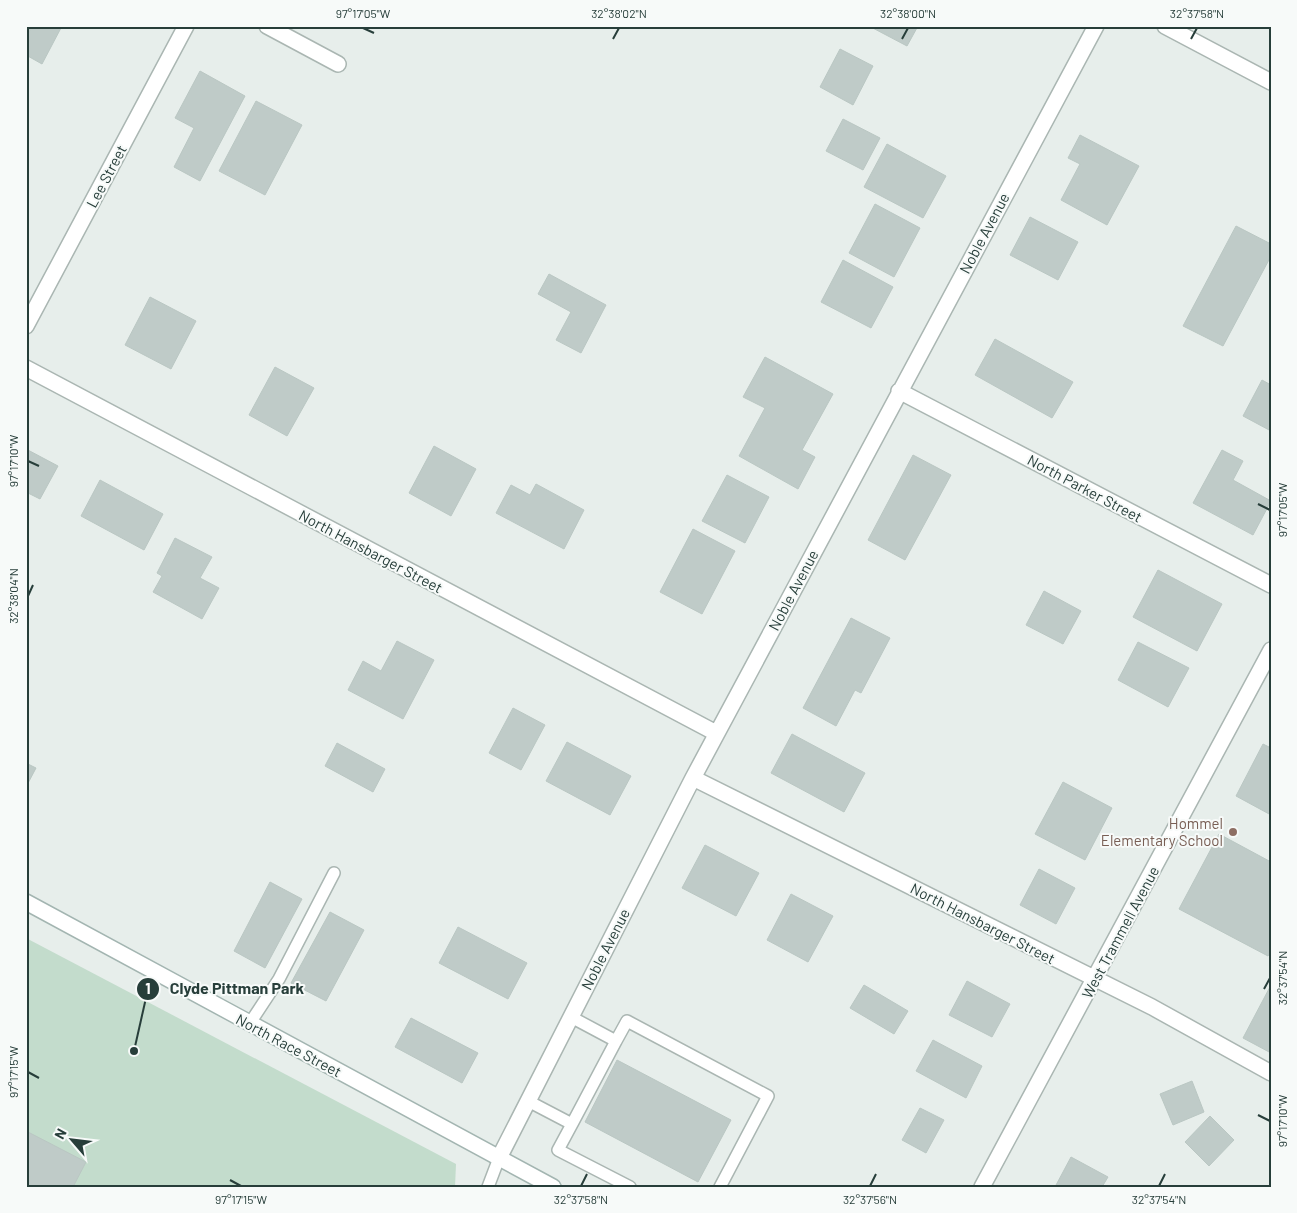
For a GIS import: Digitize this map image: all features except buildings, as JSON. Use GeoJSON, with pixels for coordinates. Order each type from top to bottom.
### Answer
{"type":"FeatureCollection","features":[{"type":"Feature","properties":{"kind":"street","name":"Lee Street"},"geometry":{"type":"LineString","coordinates":[[26,326],[186,26]]}},
{"type":"Feature","properties":{"kind":"street"},"geometry":{"type":"LineString","coordinates":[[267,26],[338,64]]}},
{"type":"Feature","properties":{"kind":"street","name":"Noble Avenue"},"geometry":{"type":"LineString","coordinates":[[499,1158],[716,733],[1096,26]]}},
{"type":"Feature","properties":{"kind":"street"},"geometry":{"type":"LineString","coordinates":[[1165,26],[1271,82]]}},
{"type":"Feature","properties":{"kind":"street","name":"North Hansbarger Street"},"geometry":{"type":"LineString","coordinates":[[26,368],[716,733]]}},
{"type":"Feature","properties":{"kind":"street","name":"North Parker Street"},"geometry":{"type":"LineString","coordinates":[[899,391],[1271,585]]}},
{"type":"Feature","properties":{"kind":"street","name":"West Trammell Avenue"},"geometry":{"type":"LineString","coordinates":[[982,1187],[1271,650]]}},
{"type":"Feature","properties":{"kind":"street","name":"North Hansbarger Street"},"geometry":{"type":"LineString","coordinates":[[693,778],[1152,1007],[1271,1074]]}},
{"type":"Feature","properties":{"kind":"street","name":"North Race Street"},"geometry":{"type":"LineString","coordinates":[[26,902],[553,1187]]}},
{"type":"Feature","properties":{"kind":"lane"},"geometry":{"type":"LineString","coordinates":[[250,1023],[279,979],[334,873]]}},
{"type":"Feature","properties":{"kind":"lane"},"geometry":{"type":"LineString","coordinates":[[571,1017],[616,1041]]}},
{"type":"Feature","properties":{"kind":"lane"},"geometry":{"type":"LineString","coordinates":[[630,1187],[558,1150],[627,1021],[768,1096],[720,1187]]}},
{"type":"Feature","properties":{"kind":"lane"},"geometry":{"type":"LineString","coordinates":[[528,1101],[572,1124]]}},
{"type":"Feature","properties":{"kind":"lane"},"geometry":{"type":"LineString","coordinates":[[488,1187],[499,1158]]}},
{"type":"Feature","properties":{"kind":"green space"},"geometry":{"type":"Polygon","coordinates":[[[26,938],[456,1164],[455,1187],[26,1187],[26,938]]]}},
{"type":"Feature","properties":{"kind":"place","name":"Hommel Elementary School"},"geometry":{"type":"Point","coordinates":[1233,832]}},
{"type":"Feature","properties":{"kind":"place","name":"Clyde Pittman Park"},"geometry":{"type":"Point","coordinates":[134,1051]}}]}
